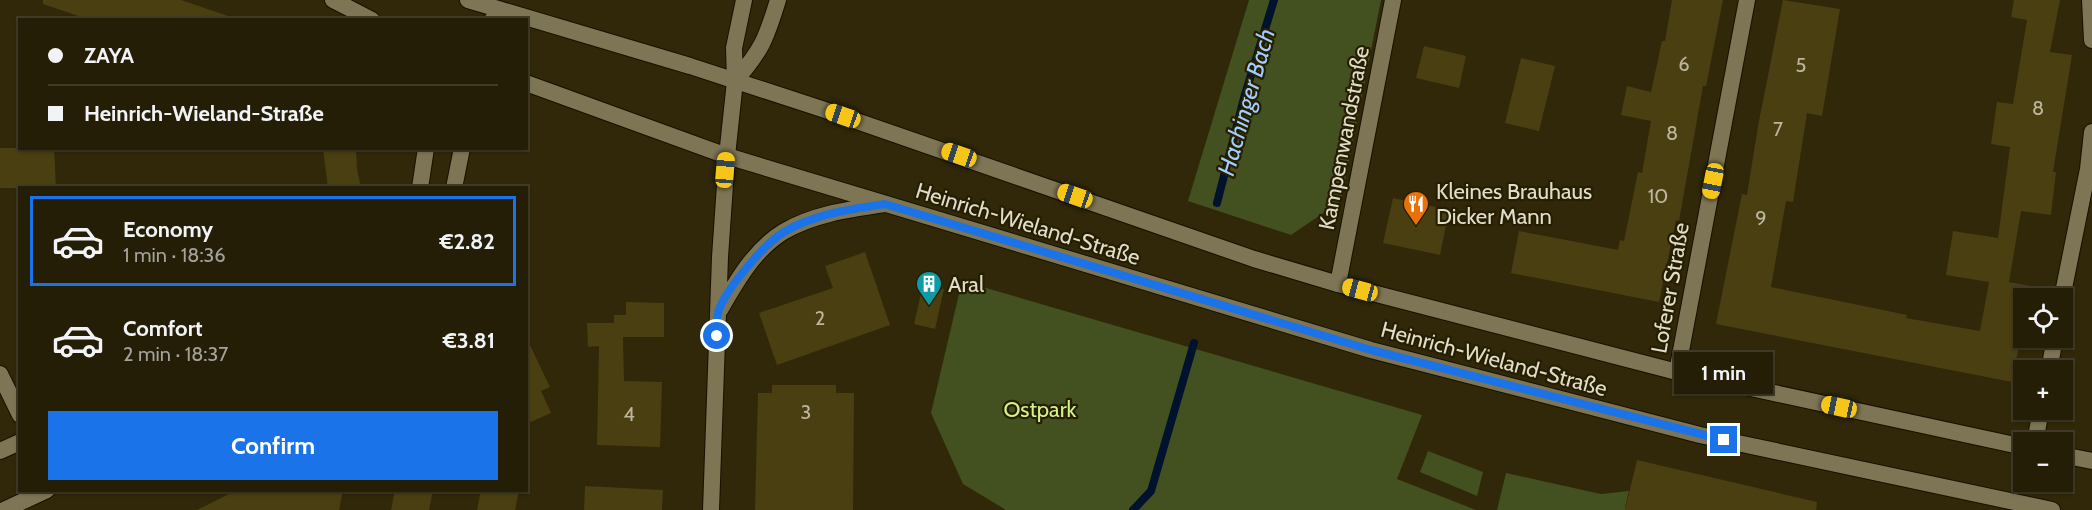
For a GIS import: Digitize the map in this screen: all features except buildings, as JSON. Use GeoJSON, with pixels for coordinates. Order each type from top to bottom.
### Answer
{"type":"FeatureCollection","features":[{"type":"Feature","properties":{"kind":"main road"},"geometry":{"type":"LineString","coordinates":[[333,0],[368,18]]}},
{"type":"Feature","properties":{"kind":"main road","name":"Heinrich-Wieland-Straße"},"geometry":{"type":"LineString","coordinates":[[468,0],[526,18]]}},
{"type":"Feature","properties":{"kind":"main road"},"geometry":{"type":"LineString","coordinates":[[711,510],[718,313],[727,156],[735,81],[734,48],[744,0]]}},
{"type":"Feature","properties":{"kind":"main road"},"geometry":{"type":"LineString","coordinates":[[735,81],[762,46],[778,0]]}},
{"type":"Feature","properties":{"kind":"main road","name":"Kampenwandstraße"},"geometry":{"type":"LineString","coordinates":[[1338,284],[1393,0]]}},
{"type":"Feature","properties":{"kind":"main road","name":"Loferer Straße"},"geometry":{"type":"LineString","coordinates":[[1677,372],[1747,0]]}},
{"type":"Feature","properties":{"kind":"main road"},"geometry":{"type":"LineString","coordinates":[[2090,0],[2092,40]]}},
{"type":"Feature","properties":{"kind":"main road","name":"Heinrich-Wieland-Straße"},"geometry":{"type":"LineString","coordinates":[[529,19],[735,81],[905,136],[1254,259],[1338,284],[1677,372],[2013,445]]}},
{"type":"Feature","properties":{"kind":"main road","name":"Heinrich-Wieland-Straße"},"geometry":{"type":"LineString","coordinates":[[528,86],[727,156],[1382,353],[1700,435],[2052,510]]}},
{"type":"Feature","properties":{"kind":"main road"},"geometry":{"type":"LineString","coordinates":[[2064,288],[2088,169],[2092,132]]}},
{"type":"Feature","properties":{"kind":"main road"},"geometry":{"type":"LineString","coordinates":[[420,186],[426,150]]}},
{"type":"Feature","properties":{"kind":"main road"},"geometry":{"type":"LineString","coordinates":[[454,186],[462,150]]}},
{"type":"Feature","properties":{"kind":"main road"},"geometry":{"type":"LineString","coordinates":[[718,313],[750,262],[783,232],[820,217],[885,204]]}},
{"type":"Feature","properties":{"kind":"main road"},"geometry":{"type":"LineString","coordinates":[[0,374],[18,411]]}},
{"type":"Feature","properties":{"kind":"main road"},"geometry":{"type":"LineString","coordinates":[[0,451],[18,443]]}},
{"type":"Feature","properties":{"kind":"main road"},"geometry":{"type":"LineString","coordinates":[[2073,457],[2092,461]]}},
{"type":"Feature","properties":{"kind":"main road"},"geometry":{"type":"LineString","coordinates":[[4,510],[43,492]]}},
{"type":"Feature","properties":{"kind":"green space"},"geometry":{"type":"Polygon","coordinates":[[[1249,0],[1381,0],[1341,201],[1291,235],[1188,201],[1249,0]]]}},
{"type":"Feature","properties":{"kind":"green space","name":"Ostpark"},"geometry":{"type":"Polygon","coordinates":[[[962,281],[1422,415],[1397,479],[1476,510],[1006,510],[963,484],[931,413],[962,281]]]}},
{"type":"Feature","properties":{"kind":"green space"},"geometry":{"type":"Polygon","coordinates":[[[1428,451],[1483,472],[1477,496],[1420,472],[1428,451]]]}},
{"type":"Feature","properties":{"kind":"green space"},"geometry":{"type":"Polygon","coordinates":[[[1506,473],[1601,494],[1629,491],[1625,508],[1633,510],[1497,510],[1506,473]]]}},
{"type":"Feature","properties":{"kind":"waterway","name":"Hachinger Bach"},"geometry":{"type":"LineString","coordinates":[[1217,203],[1244,98],[1274,0]]}},
{"type":"Feature","properties":{"kind":"waterway","name":"Hachinger Bach"},"geometry":{"type":"LineString","coordinates":[[1133,510],[1151,491],[1194,343]]}},
{"type":"Feature","properties":{"kind":"place","name":"Kleines Brauhaus Dicker Mann"},"geometry":{"type":"Point","coordinates":[1416,227]}},
{"type":"Feature","properties":{"kind":"place","name":"Aral"},"geometry":{"type":"Point","coordinates":[929,307]}},
{"type":"Feature","properties":{"kind":"route"},"geometry":{"type":"LineString","coordinates":[[717,336],[718,313],[737,280],[750,262],[783,232],[820,217],[885,204],[1188,297],[1371,350],[1724,440]]}}]}
